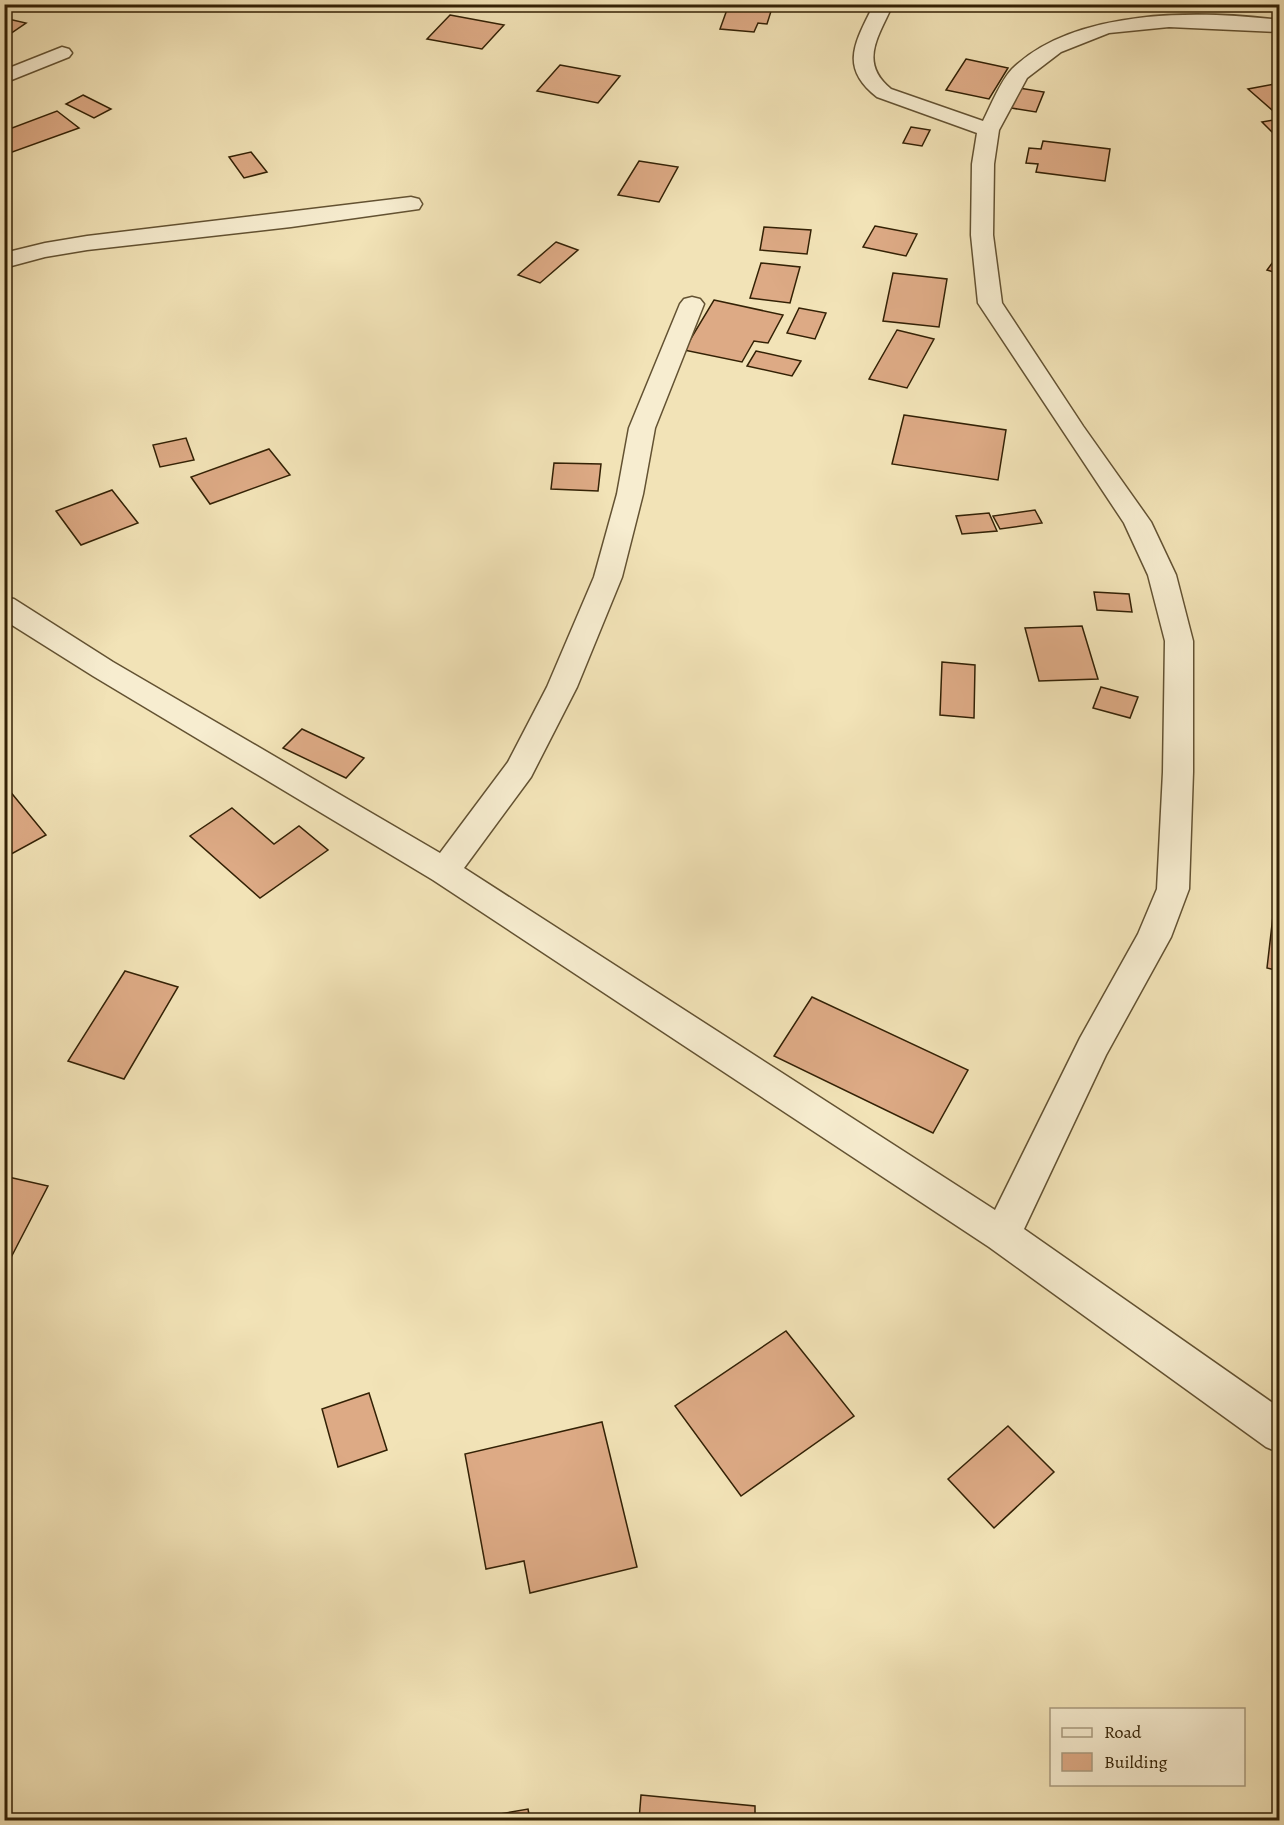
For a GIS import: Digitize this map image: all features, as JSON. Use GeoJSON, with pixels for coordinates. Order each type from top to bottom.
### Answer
{"type":"FeatureCollection","features":[{"type":"Feature","properties":{"kind":"street"},"geometry":{"type":"LineString","coordinates":[[884,4],[862,52],[864,74],[873,86],[884,93],[988,130]]}},
{"type":"Feature","properties":{"kind":"street"},"geometry":{"type":"LineString","coordinates":[[1002,1235],[1092,1048],[1154,937],[1173,889],[1178,772],[1179,641],[1162,575],[1137,522],[1073,430],[990,303],[982,236],[983,164],[988,130],[1019,74],[1054,48],[1106,27],[1169,21],[1280,26]]}},
{"type":"Feature","properties":{"kind":"street"},"geometry":{"type":"LineString","coordinates":[[4,77],[62,52]]}},
{"type":"Feature","properties":{"kind":"street"},"geometry":{"type":"LineString","coordinates":[[4,261],[21,255],[91,243],[313,218],[411,204]]}},
{"type":"Feature","properties":{"kind":"street"},"geometry":{"type":"LineString","coordinates":[[444,871],[520,769],[561,687],[608,577],[630,494],[642,428],[692,304]]}},
{"type":"Feature","properties":{"kind":"street"},"geometry":{"type":"LineString","coordinates":[[4,606],[103,669],[444,871],[1002,1235],[1280,1433]]}},
{"type":"Feature","properties":{"kind":"building"},"geometry":{"type":"Polygon","coordinates":[[[729,4],[773,5],[767,24],[758,23],[754,32],[720,29],[729,4]]]}},
{"type":"Feature","properties":{"kind":"building"},"geometry":{"type":"Polygon","coordinates":[[[1204,4],[1234,4],[1225,11],[1204,4]]]}},
{"type":"Feature","properties":{"kind":"building"},"geometry":{"type":"Polygon","coordinates":[[[450,15],[504,25],[482,49],[427,39],[450,15]]]}},
{"type":"Feature","properties":{"kind":"building"},"geometry":{"type":"Polygon","coordinates":[[[4,18],[26,23],[4,38],[4,18]]]}},
{"type":"Feature","properties":{"kind":"building"},"geometry":{"type":"Polygon","coordinates":[[[966,59],[1008,68],[989,99],[946,90],[966,59]]]}},
{"type":"Feature","properties":{"kind":"building"},"geometry":{"type":"Polygon","coordinates":[[[560,65],[620,76],[598,103],[537,91],[560,65]]]}},
{"type":"Feature","properties":{"kind":"building"},"geometry":{"type":"Polygon","coordinates":[[[1280,83],[1280,117],[1248,89],[1280,83]]]}},
{"type":"Feature","properties":{"kind":"building"},"geometry":{"type":"Polygon","coordinates":[[[1019,88],[1044,92],[1036,112],[1011,108],[1019,88]]]}},
{"type":"Feature","properties":{"kind":"building"},"geometry":{"type":"Polygon","coordinates":[[[83,95],[111,109],[94,118],[66,104],[83,95]]]}},
{"type":"Feature","properties":{"kind":"building"},"geometry":{"type":"Polygon","coordinates":[[[57,111],[79,128],[4,155],[4,131],[57,111]]]}},
{"type":"Feature","properties":{"kind":"building"},"geometry":{"type":"Polygon","coordinates":[[[1280,119],[1280,134],[1275,135],[1262,122],[1280,119]]]}},
{"type":"Feature","properties":{"kind":"building"},"geometry":{"type":"Polygon","coordinates":[[[911,127],[930,130],[922,146],[903,143],[911,127]]]}},
{"type":"Feature","properties":{"kind":"building"},"geometry":{"type":"Polygon","coordinates":[[[1043,141],[1110,149],[1105,181],[1036,172],[1038,164],[1026,163],[1029,148],[1041,149],[1043,141]]]}},
{"type":"Feature","properties":{"kind":"building"},"geometry":{"type":"Polygon","coordinates":[[[251,152],[267,172],[244,178],[229,157],[251,152]]]}},
{"type":"Feature","properties":{"kind":"building"},"geometry":{"type":"Polygon","coordinates":[[[639,161],[678,167],[659,202],[618,195],[639,161]]]}},
{"type":"Feature","properties":{"kind":"building"},"geometry":{"type":"Polygon","coordinates":[[[875,226],[917,234],[906,256],[863,247],[875,226]]]}},
{"type":"Feature","properties":{"kind":"building"},"geometry":{"type":"Polygon","coordinates":[[[764,227],[811,230],[807,254],[760,250],[764,227]]]}},
{"type":"Feature","properties":{"kind":"building"},"geometry":{"type":"Polygon","coordinates":[[[556,242],[578,250],[540,283],[518,275],[556,242]]]}},
{"type":"Feature","properties":{"kind":"building"},"geometry":{"type":"Polygon","coordinates":[[[1279,254],[1280,274],[1267,270],[1279,254]]]}},
{"type":"Feature","properties":{"kind":"building"},"geometry":{"type":"Polygon","coordinates":[[[761,263],[800,267],[790,303],[750,298],[761,263]]]}},
{"type":"Feature","properties":{"kind":"building"},"geometry":{"type":"Polygon","coordinates":[[[893,273],[947,279],[939,327],[883,321],[893,273]]]}},
{"type":"Feature","properties":{"kind":"building"},"geometry":{"type":"Polygon","coordinates":[[[714,300],[783,315],[768,343],[754,341],[742,362],[684,350],[714,300]]]}},
{"type":"Feature","properties":{"kind":"building"},"geometry":{"type":"Polygon","coordinates":[[[799,308],[826,313],[815,339],[787,333],[799,308]]]}},
{"type":"Feature","properties":{"kind":"building"},"geometry":{"type":"Polygon","coordinates":[[[897,330],[934,339],[907,388],[869,379],[897,330]]]}},
{"type":"Feature","properties":{"kind":"building"},"geometry":{"type":"Polygon","coordinates":[[[756,351],[801,361],[792,376],[747,366],[756,351]]]}},
{"type":"Feature","properties":{"kind":"building"},"geometry":{"type":"Polygon","coordinates":[[[904,415],[1006,430],[998,480],[892,464],[904,415]]]}},
{"type":"Feature","properties":{"kind":"building"},"geometry":{"type":"Polygon","coordinates":[[[186,438],[194,460],[160,467],[153,445],[186,438]]]}},
{"type":"Feature","properties":{"kind":"building"},"geometry":{"type":"Polygon","coordinates":[[[269,449],[290,475],[210,504],[191,477],[269,449]]]}},
{"type":"Feature","properties":{"kind":"building"},"geometry":{"type":"Polygon","coordinates":[[[554,463],[601,464],[598,491],[551,489],[554,463]]]}},
{"type":"Feature","properties":{"kind":"building"},"geometry":{"type":"Polygon","coordinates":[[[112,490],[138,523],[81,545],[56,511],[112,490]]]}},
{"type":"Feature","properties":{"kind":"building"},"geometry":{"type":"Polygon","coordinates":[[[1035,510],[1042,523],[1000,529],[993,516],[1035,510]]]}},
{"type":"Feature","properties":{"kind":"building"},"geometry":{"type":"Polygon","coordinates":[[[989,513],[997,531],[962,534],[956,516],[989,513]]]}},
{"type":"Feature","properties":{"kind":"building"},"geometry":{"type":"Polygon","coordinates":[[[1094,592],[1129,594],[1132,612],[1097,610],[1094,592]]]}},
{"type":"Feature","properties":{"kind":"building"},"geometry":{"type":"Polygon","coordinates":[[[1082,626],[1098,679],[1039,681],[1025,628],[1082,626]]]}},
{"type":"Feature","properties":{"kind":"building"},"geometry":{"type":"Polygon","coordinates":[[[942,662],[975,665],[974,718],[940,715],[942,662]]]}},
{"type":"Feature","properties":{"kind":"building"},"geometry":{"type":"Polygon","coordinates":[[[1101,687],[1138,697],[1130,718],[1093,708],[1101,687]]]}},
{"type":"Feature","properties":{"kind":"building"},"geometry":{"type":"Polygon","coordinates":[[[302,729],[364,758],[346,778],[283,748],[302,729]]]}},
{"type":"Feature","properties":{"kind":"building"},"geometry":{"type":"Polygon","coordinates":[[[4,784],[46,835],[4,858],[4,784]]]}},
{"type":"Feature","properties":{"kind":"building"},"geometry":{"type":"Polygon","coordinates":[[[232,808],[274,844],[299,826],[328,850],[260,898],[190,836],[232,808]]]}},
{"type":"Feature","properties":{"kind":"building"},"geometry":{"type":"Polygon","coordinates":[[[1276,890],[1280,891],[1280,971],[1267,968],[1276,890]]]}},
{"type":"Feature","properties":{"kind":"building"},"geometry":{"type":"Polygon","coordinates":[[[125,971],[178,987],[124,1079],[68,1061],[125,971]]]}},
{"type":"Feature","properties":{"kind":"building"},"geometry":{"type":"Polygon","coordinates":[[[812,997],[968,1070],[933,1133],[774,1056],[812,997]]]}},
{"type":"Feature","properties":{"kind":"building"},"geometry":{"type":"Polygon","coordinates":[[[4,1176],[48,1186],[4,1271],[4,1176]]]}},
{"type":"Feature","properties":{"kind":"building"},"geometry":{"type":"Polygon","coordinates":[[[786,1331],[854,1416],[741,1496],[675,1406],[786,1331]]]}},
{"type":"Feature","properties":{"kind":"building"},"geometry":{"type":"Polygon","coordinates":[[[369,1393],[387,1450],[338,1467],[322,1409],[369,1393]]]}},
{"type":"Feature","properties":{"kind":"building"},"geometry":{"type":"Polygon","coordinates":[[[602,1422],[637,1567],[530,1593],[524,1561],[486,1569],[465,1454],[602,1422]]]}},
{"type":"Feature","properties":{"kind":"building"},"geometry":{"type":"Polygon","coordinates":[[[1008,1426],[1054,1472],[994,1528],[948,1479],[1008,1426]]]}},
{"type":"Feature","properties":{"kind":"building"},"geometry":{"type":"Polygon","coordinates":[[[641,1795],[755,1806],[755,1820],[639,1820],[641,1795]]]}},
{"type":"Feature","properties":{"kind":"building"},"geometry":{"type":"Polygon","coordinates":[[[528,1809],[530,1820],[465,1820],[528,1809]]]}}]}
